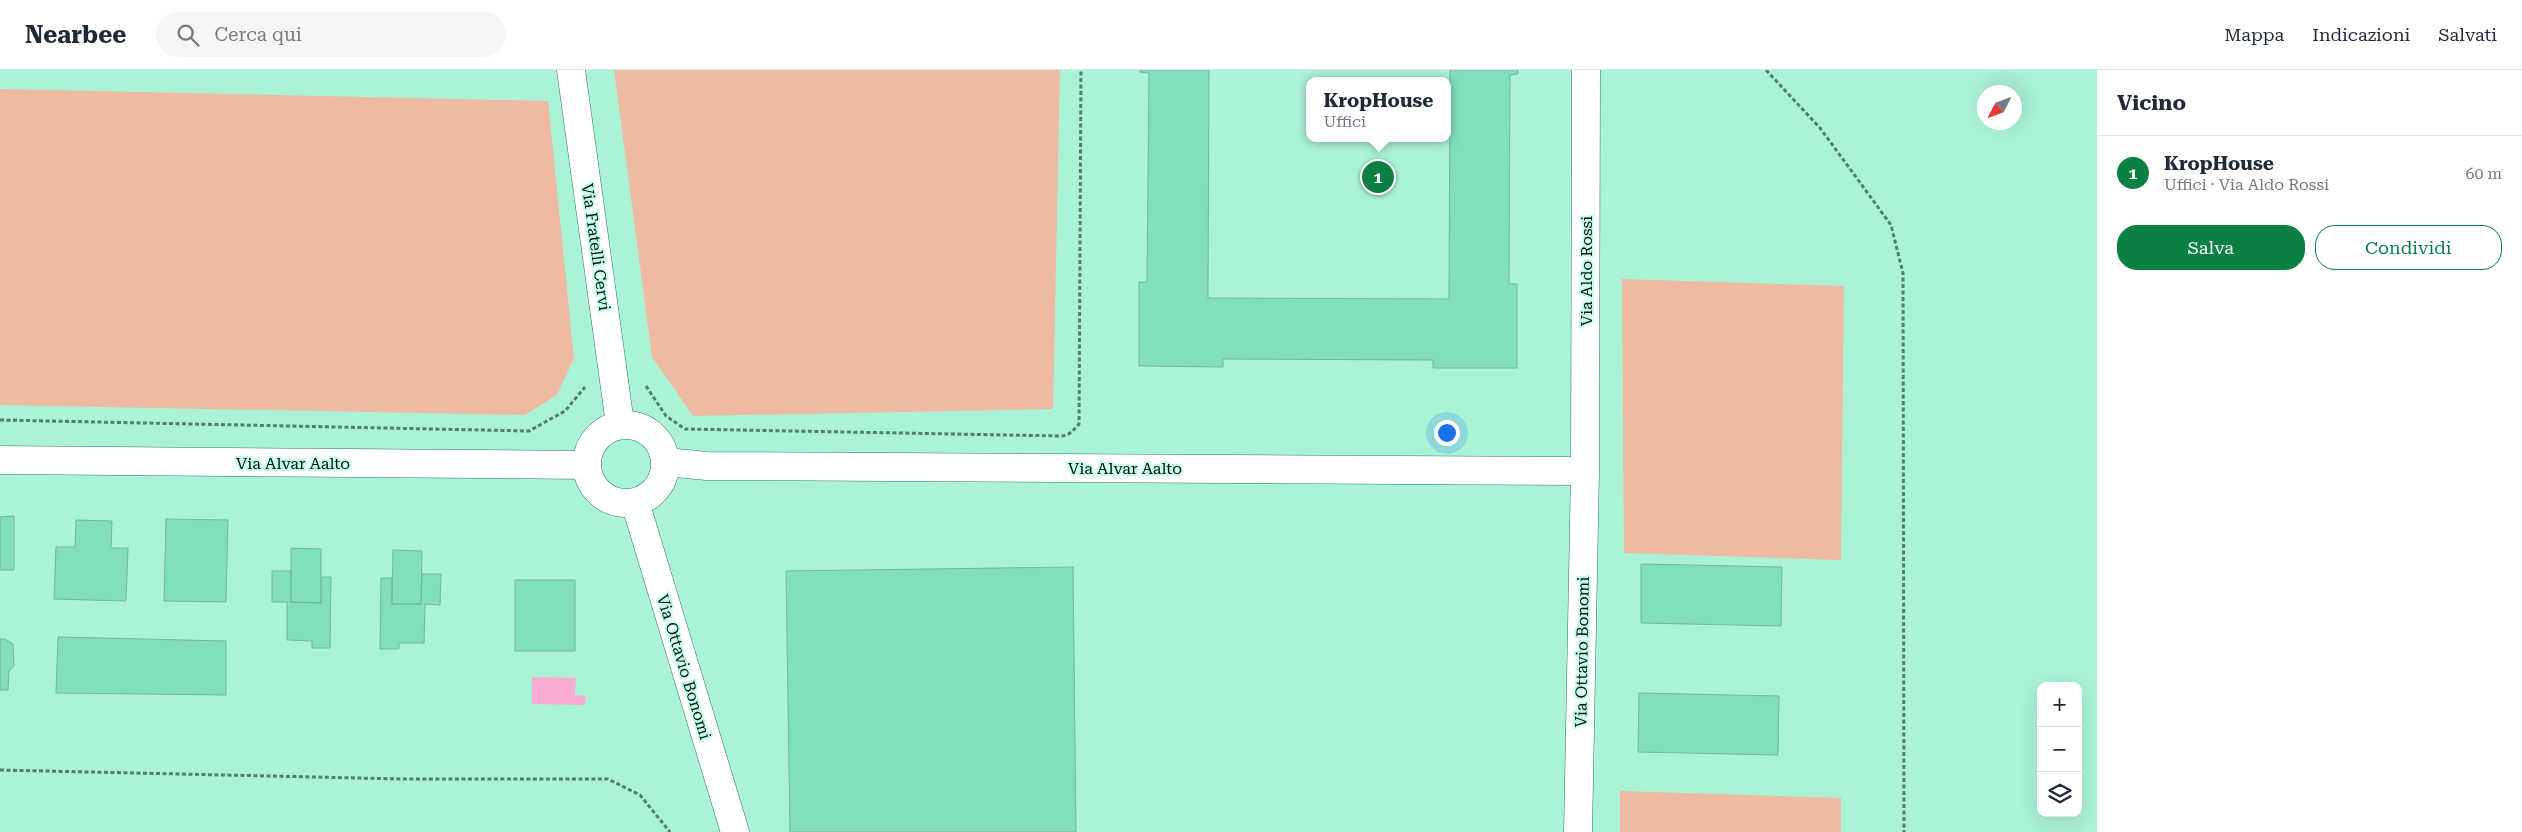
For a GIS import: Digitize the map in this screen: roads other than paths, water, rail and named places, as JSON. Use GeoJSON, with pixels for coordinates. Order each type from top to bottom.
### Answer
{"type":"FeatureCollection","features":[{"type":"Feature","properties":{"kind":"street","name":"Via Fratelli Cervi"},"geometry":{"type":"LineString","coordinates":[[571,70],[620,424]]}},
{"type":"Feature","properties":{"kind":"street","name":"Via Aldo Rossi"},"geometry":{"type":"LineString","coordinates":[[1585,471],[1586,70]]}},
{"type":"Feature","properties":{"kind":"street"},"geometry":{"type":"LineString","coordinates":[[620,424],[640,427],[656,438],[663,449],[666,462],[664,476],[658,488],[648,497],[635,502],[612,501],[602,496],[591,482],[586,465],[587,453],[600,434],[620,424]]}},
{"type":"Feature","properties":{"kind":"street","name":"Via Alvar Aalto"},"geometry":{"type":"LineString","coordinates":[[0,460],[586,465]]}},
{"type":"Feature","properties":{"kind":"street","name":"Via Alvar Aalto"},"geometry":{"type":"LineString","coordinates":[[666,462],[707,466],[1585,471]]}},
{"type":"Feature","properties":{"kind":"street","name":"Via Ottavio Bonomi"},"geometry":{"type":"LineString","coordinates":[[1578,832],[1585,471]]}},
{"type":"Feature","properties":{"kind":"street","name":"Via Ottavio Bonomi"},"geometry":{"type":"LineString","coordinates":[[635,502],[735,832]]}},
{"type":"Feature","properties":{"kind":"place","name":"KropHouse"},"geometry":{"type":"Point","coordinates":[1378,177]}}]}
